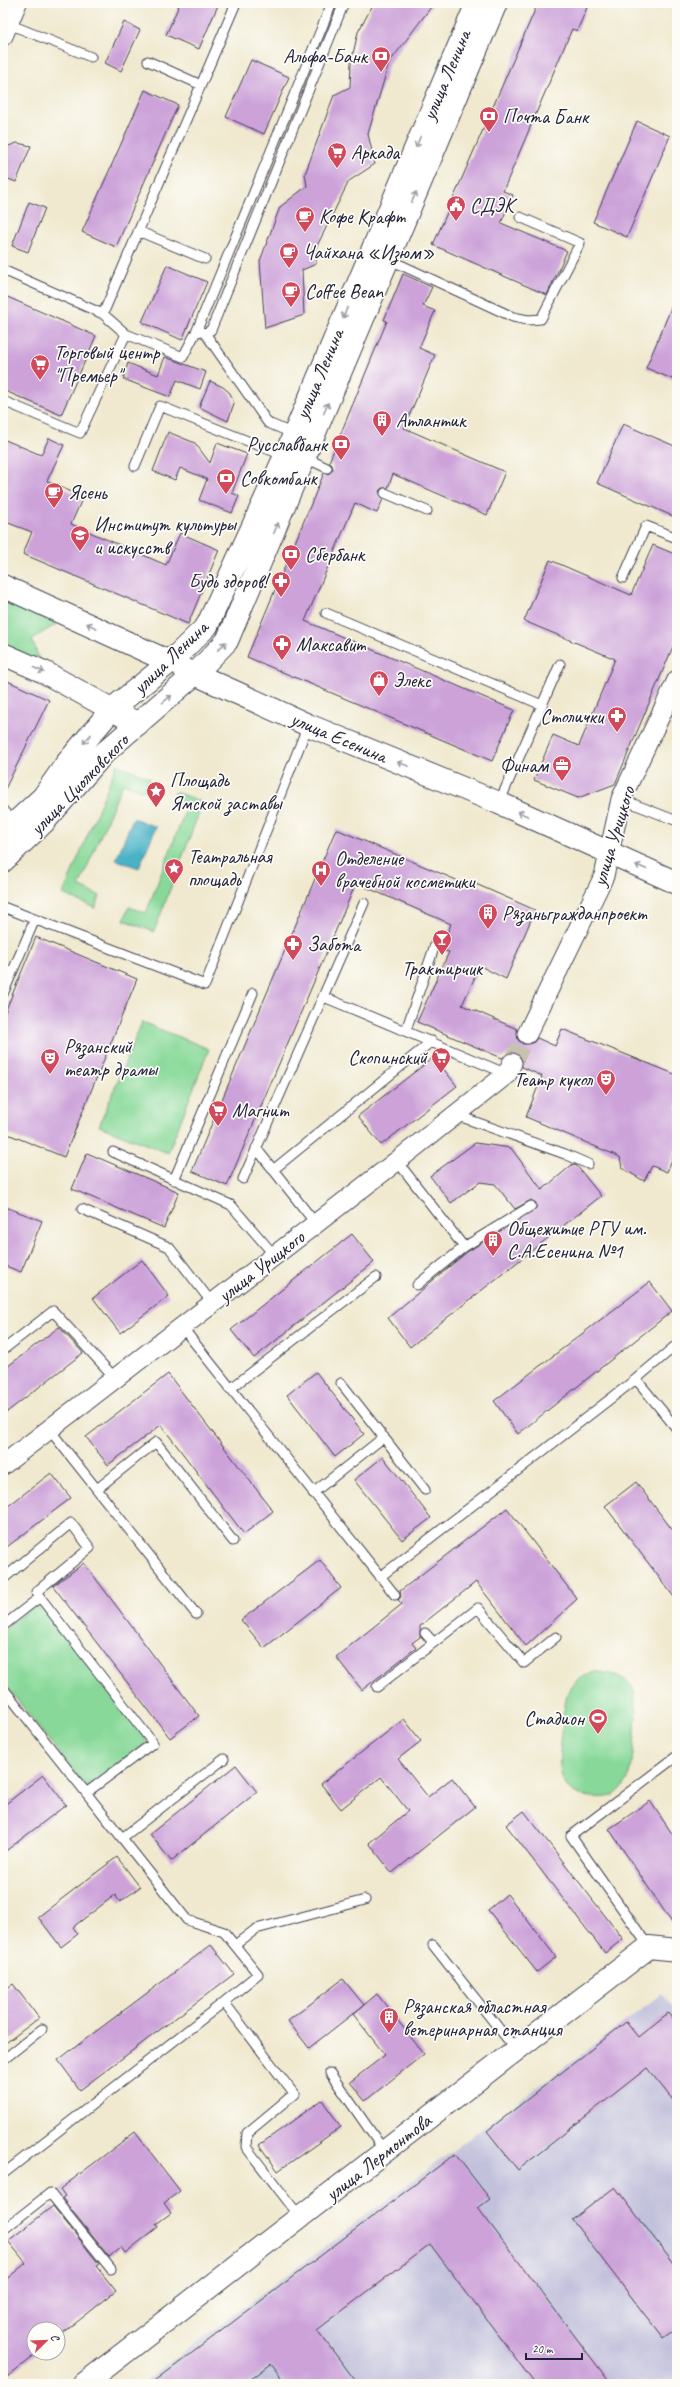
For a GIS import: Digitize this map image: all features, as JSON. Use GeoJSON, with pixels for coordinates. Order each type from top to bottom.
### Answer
{"type":"FeatureCollection","features":[{"type":"Feature","properties":{"kind":"main road","name":"улица Ленина"},"geometry":{"type":"LineString","coordinates":[[195,674],[227,641],[295,457],[294,434],[477,3]]}},
{"type":"Feature","properties":{"kind":"main road","name":"улица Ленина"},"geometry":{"type":"LineString","coordinates":[[112,709],[170,662],[207,626],[295,457],[388,259],[496,3]]}},
{"type":"Feature","properties":{"kind":"main road","name":"улица Есенина"},"geometry":{"type":"LineString","coordinates":[[3,586],[195,674],[305,733],[499,803],[609,854],[677,883]]}},
{"type":"Feature","properties":{"kind":"main road"},"geometry":{"type":"LineString","coordinates":[[3,654],[44,672],[112,709]]}},
{"type":"Feature","properties":{"kind":"main road","name":"улица Циолковского"},"geometry":{"type":"LineString","coordinates":[[3,861],[43,823],[104,753],[195,674]]}},
{"type":"Feature","properties":{"kind":"main road","name":"улица Циолковского"},"geometry":{"type":"LineString","coordinates":[[7,822],[43,797],[66,764],[112,709],[138,724]]}},
{"type":"Feature","properties":{"kind":"main road"},"geometry":{"type":"LineString","coordinates":[[649,1947],[677,1950]]}},
{"type":"Feature","properties":{"kind":"main road","name":"улица Лермонтова"},"geometry":{"type":"LineString","coordinates":[[84,2384],[649,1947]]}},
{"type":"Feature","properties":{"kind":"street"},"geometry":{"type":"LineString","coordinates":[[5,28],[17,3]]}},
{"type":"Feature","properties":{"kind":"street","name":"улица Урицкого"},"geometry":{"type":"LineString","coordinates":[[527,1034],[604,876],[614,820],[621,799],[677,680]]}},
{"type":"Feature","properties":{"kind":"street","name":"улица Урицкого"},"geometry":{"type":"LineString","coordinates":[[3,1465],[398,1161],[456,1115],[510,1068]]}},
{"type":"Feature","properties":{"kind":"lane"},"geometry":{"type":"LineString","coordinates":[[103,314],[236,3]]}},
{"type":"Feature","properties":{"kind":"lane"},"geometry":{"type":"LineString","coordinates":[[3,270],[103,314],[126,334],[183,356],[201,332],[332,3]]}},
{"type":"Feature","properties":{"kind":"lane"},"geometry":{"type":"LineString","coordinates":[[201,332],[211,330],[344,3]]}},
{"type":"Feature","properties":{"kind":"lane"},"geometry":{"type":"LineString","coordinates":[[5,28],[91,57]]}},
{"type":"Feature","properties":{"kind":"lane"},"geometry":{"type":"LineString","coordinates":[[148,61],[201,84]]}},
{"type":"Feature","properties":{"kind":"lane"},"geometry":{"type":"LineString","coordinates":[[388,259],[513,317],[528,320],[541,319],[580,244],[520,217]]}},
{"type":"Feature","properties":{"kind":"lane"},"geometry":{"type":"LineString","coordinates":[[138,231],[204,259]]}},
{"type":"Feature","properties":{"kind":"lane"},"geometry":{"type":"LineString","coordinates":[[201,332],[268,423],[294,434]]}},
{"type":"Feature","properties":{"kind":"lane"},"geometry":{"type":"LineString","coordinates":[[3,401],[80,433],[126,334]]}},
{"type":"Feature","properties":{"kind":"lane"},"geometry":{"type":"LineString","coordinates":[[135,466],[160,406],[326,468]]}},
{"type":"Feature","properties":{"kind":"lane"},"geometry":{"type":"LineString","coordinates":[[385,493],[427,511]]}},
{"type":"Feature","properties":{"kind":"lane"},"geometry":{"type":"LineString","coordinates":[[624,578],[646,526],[677,538]]}},
{"type":"Feature","properties":{"kind":"lane"},"geometry":{"type":"LineString","coordinates":[[326,613],[542,705]]}},
{"type":"Feature","properties":{"kind":"lane"},"geometry":{"type":"LineString","coordinates":[[499,803],[560,664]]}},
{"type":"Feature","properties":{"kind":"lane"},"geometry":{"type":"LineString","coordinates":[[3,907],[205,985],[305,733]]}},
{"type":"Feature","properties":{"kind":"lane"},"geometry":{"type":"LineString","coordinates":[[621,799],[677,821]]}},
{"type":"Feature","properties":{"kind":"lane"},"geometry":{"type":"LineString","coordinates":[[243,1180],[364,903]]}},
{"type":"Feature","properties":{"kind":"lane"},"geometry":{"type":"LineString","coordinates":[[3,994],[35,919]]}},
{"type":"Feature","properties":{"kind":"lane"},"geometry":{"type":"LineString","coordinates":[[406,1030],[437,939]]}},
{"type":"Feature","properties":{"kind":"lane"},"geometry":{"type":"LineString","coordinates":[[174,1180],[253,992]]}},
{"type":"Feature","properties":{"kind":"lane"},"geometry":{"type":"LineString","coordinates":[[324,996],[432,1041],[510,1068]]}},
{"type":"Feature","properties":{"kind":"lane"},"geometry":{"type":"LineString","coordinates":[[273,1170],[432,1041]]}},
{"type":"Feature","properties":{"kind":"lane"},"geometry":{"type":"LineString","coordinates":[[456,1115],[565,1154],[588,1164]]}},
{"type":"Feature","properties":{"kind":"lane"},"geometry":{"type":"LineString","coordinates":[[256,1148],[316,1224]]}},
{"type":"Feature","properties":{"kind":"lane"},"geometry":{"type":"LineString","coordinates":[[113,1152],[231,1205],[275,1256]]}},
{"type":"Feature","properties":{"kind":"lane"},"geometry":{"type":"LineString","coordinates":[[398,1161],[464,1247]]}},
{"type":"Feature","properties":{"kind":"lane"},"geometry":{"type":"LineString","coordinates":[[417,1285],[464,1247],[531,1206]]}},
{"type":"Feature","properties":{"kind":"lane"},"geometry":{"type":"LineString","coordinates":[[82,1209],[169,1247],[212,1303]]}},
{"type":"Feature","properties":{"kind":"lane"},"geometry":{"type":"LineString","coordinates":[[230,1389],[376,1277]]}},
{"type":"Feature","properties":{"kind":"lane"},"geometry":{"type":"LineString","coordinates":[[3,1350],[53,1311],[115,1378]]}},
{"type":"Feature","properties":{"kind":"lane"},"geometry":{"type":"LineString","coordinates":[[182,1327],[395,1595]]}},
{"type":"Feature","properties":{"kind":"lane"},"geometry":{"type":"LineString","coordinates":[[380,1577],[636,1379],[674,1347]]}},
{"type":"Feature","properties":{"kind":"lane"},"geometry":{"type":"LineString","coordinates":[[636,1379],[677,1429]]}},
{"type":"Feature","properties":{"kind":"lane"},"geometry":{"type":"LineString","coordinates":[[341,1382],[425,1490]]}},
{"type":"Feature","properties":{"kind":"lane"},"geometry":{"type":"LineString","coordinates":[[49,1429],[196,1614]]}},
{"type":"Feature","properties":{"kind":"lane"},"geometry":{"type":"LineString","coordinates":[[313,1493],[384,1437]]}},
{"type":"Feature","properties":{"kind":"lane"},"geometry":{"type":"LineString","coordinates":[[97,1489],[156,1442],[233,1541]]}},
{"type":"Feature","properties":{"kind":"lane"},"geometry":{"type":"LineString","coordinates":[[3,1579],[71,1523],[90,1548],[36,1592],[153,1743],[86,1793]]}},
{"type":"Feature","properties":{"kind":"lane"},"geometry":{"type":"LineString","coordinates":[[3,1626],[40,1597]]}},
{"type":"Feature","properties":{"kind":"lane"},"geometry":{"type":"LineString","coordinates":[[377,1687],[478,1608],[524,1663],[556,1637]]}},
{"type":"Feature","properties":{"kind":"lane"},"geometry":{"type":"LineString","coordinates":[[425,1633],[433,1642]]}},
{"type":"Feature","properties":{"kind":"lane"},"geometry":{"type":"LineString","coordinates":[[3,1688],[187,1920],[224,1932],[258,1974],[224,2002],[5,2169]]}},
{"type":"Feature","properties":{"kind":"lane"},"geometry":{"type":"LineString","coordinates":[[649,1947],[571,1836],[677,1756]]}},
{"type":"Feature","properties":{"kind":"lane"},"geometry":{"type":"LineString","coordinates":[[122,1838],[224,1759]]}},
{"type":"Feature","properties":{"kind":"lane"},"geometry":{"type":"LineString","coordinates":[[234,1945],[256,1929],[365,1900]]}},
{"type":"Feature","properties":{"kind":"lane"},"geometry":{"type":"LineString","coordinates":[[433,1945],[516,2050]]}},
{"type":"Feature","properties":{"kind":"lane"},"geometry":{"type":"LineString","coordinates":[[224,2002],[294,2094],[247,2133],[246,2147],[300,2217]]}},
{"type":"Feature","properties":{"kind":"lane"},"geometry":{"type":"LineString","coordinates":[[3,2060],[42,2029]]}},
{"type":"Feature","properties":{"kind":"lane"},"geometry":{"type":"LineString","coordinates":[[330,2073],[384,2152]]}},
{"type":"Feature","properties":{"kind":"lane"},"geometry":{"type":"LineString","coordinates":[[3,2230],[50,2193],[111,2269]]}},
{"type":"Feature","properties":{"kind":"shaded area"},"geometry":{"type":"Polygon","coordinates":[[[662,1994],[677,2013],[677,2384],[141,2384],[662,1994]]]}},
{"type":"Feature","properties":{"kind":"green space"},"geometry":{"type":"Polygon","coordinates":[[[3,599],[57,624],[32,639],[40,663],[3,647],[3,599]]]}},
{"type":"Feature","properties":{"kind":"green space"},"geometry":{"type":"Polygon","coordinates":[[[117,764],[150,778],[144,791],[123,783],[79,886],[100,896],[95,908],[63,894],[117,764]]]}},
{"type":"Feature","properties":{"kind":"green space"},"geometry":{"type":"Polygon","coordinates":[[[175,792],[203,802],[154,932],[124,920],[129,907],[146,913],[186,809],[171,803],[175,792]]]}},
{"type":"Feature","properties":{"kind":"green space"},"geometry":{"type":"Polygon","coordinates":[[[142,1022],[209,1049],[168,1153],[99,1126],[142,1022]]]}},
{"type":"Feature","properties":{"kind":"green space"},"geometry":{"type":"Polygon","coordinates":[[[38,1602],[148,1742],[86,1787],[3,1682],[3,1630],[38,1602]]]}},
{"type":"Feature","properties":{"kind":"green space","name":"Стадион"},"geometry":{"type":"Polygon","coordinates":[[[594,1672],[615,1675],[629,1683],[634,1694],[636,1716],[630,1775],[617,1793],[603,1797],[591,1797],[570,1790],[564,1783],[560,1764],[563,1718],[567,1694],[578,1680],[594,1672]]]}},
{"type":"Feature","properties":{"kind":"water"},"geometry":{"type":"Polygon","coordinates":[[[133,818],[156,827],[139,868],[116,860],[133,818]]]}},
{"type":"Feature","properties":{"kind":"building"},"geometry":{"type":"Polygon","coordinates":[[[180,3],[219,3],[199,49],[166,35],[180,3]]]}},
{"type":"Feature","properties":{"kind":"building","name":"Аркада"},"geometry":{"type":"Polygon","coordinates":[[[374,3],[434,3],[389,63],[368,134],[375,164],[349,181],[316,248],[316,264],[302,270],[304,315],[265,328],[260,261],[280,207],[307,186],[305,174],[334,95],[350,87],[351,63],[358,32],[374,3]]]}},
{"type":"Feature","properties":{"kind":"building"},"geometry":{"type":"Polygon","coordinates":[[[538,3],[589,3],[577,31],[572,29],[503,191],[513,195],[501,223],[567,251],[547,295],[433,245],[538,3]]]}},
{"type":"Feature","properties":{"kind":"building"},"geometry":{"type":"Polygon","coordinates":[[[124,22],[140,30],[121,71],[105,63],[124,22]]]}},
{"type":"Feature","properties":{"kind":"building"},"geometry":{"type":"Polygon","coordinates":[[[251,60],[289,77],[264,134],[226,117],[251,60]]]}},
{"type":"Feature","properties":{"kind":"building"},"geometry":{"type":"Polygon","coordinates":[[[145,90],[178,105],[116,247],[82,232],[145,90]]]}},
{"type":"Feature","properties":{"kind":"building"},"geometry":{"type":"Polygon","coordinates":[[[637,121],[670,136],[627,237],[593,222],[637,121]]]}},
{"type":"Feature","properties":{"kind":"building"},"geometry":{"type":"Polygon","coordinates":[[[17,143],[31,146],[16,182],[3,177],[3,148],[17,143]]]}},
{"type":"Feature","properties":{"kind":"building"},"geometry":{"type":"Polygon","coordinates":[[[29,202],[45,208],[28,252],[12,246],[29,202]]]}},
{"type":"Feature","properties":{"kind":"building"},"geometry":{"type":"Polygon","coordinates":[[[167,265],[207,282],[182,340],[142,322],[167,265]]]}},
{"type":"Feature","properties":{"kind":"building"},"geometry":{"type":"Polygon","coordinates":[[[403,274],[432,287],[423,306],[435,311],[419,348],[435,355],[404,428],[505,472],[487,515],[393,474],[388,488],[382,488],[379,491],[383,499],[377,513],[355,503],[305,621],[514,710],[492,761],[247,657],[324,473],[328,474],[333,470],[332,465],[329,462],[387,321],[384,320],[403,274]]]}},
{"type":"Feature","properties":{"kind":"building"},"geometry":{"type":"Polygon","coordinates":[[[677,294],[677,381],[646,368],[677,294]]]}},
{"type":"Feature","properties":{"kind":"building"},"geometry":{"type":"Polygon","coordinates":[[[3,295],[96,336],[61,415],[3,390],[3,295]]]}},
{"type":"Feature","properties":{"kind":"building"},"geometry":{"type":"Polygon","coordinates":[[[165,357],[206,372],[200,389],[177,380],[170,397],[123,379],[128,363],[158,375],[165,357]]]}},
{"type":"Feature","properties":{"kind":"building"},"geometry":{"type":"Polygon","coordinates":[[[210,381],[223,387],[230,393],[234,403],[228,421],[199,407],[210,381]]]}},
{"type":"Feature","properties":{"kind":"building"},"geometry":{"type":"Polygon","coordinates":[[[623,424],[677,447],[677,518],[597,483],[623,424]]]}},
{"type":"Feature","properties":{"kind":"building"},"geometry":{"type":"Polygon","coordinates":[[[168,432],[195,443],[210,463],[217,443],[247,454],[232,493],[239,496],[232,513],[199,500],[207,479],[180,468],[175,480],[153,471],[168,432]]]}},
{"type":"Feature","properties":{"kind":"building","name":"Институт культуры и искусств"},"geometry":{"type":"Polygon","coordinates":[[[49,438],[64,445],[47,481],[83,497],[71,524],[166,565],[180,533],[219,550],[188,624],[23,554],[32,532],[3,521],[3,439],[41,455],[49,438]]]}},
{"type":"Feature","properties":{"kind":"building"},"geometry":{"type":"Polygon","coordinates":[[[653,545],[677,555],[677,637],[615,784],[578,798],[534,780],[553,735],[579,746],[615,659],[524,621],[550,560],[631,595],[653,545]]]}},
{"type":"Feature","properties":{"kind":"building"},"geometry":{"type":"Polygon","coordinates":[[[3,679],[49,700],[3,793],[3,679]]]}},
{"type":"Feature","properties":{"kind":"building"},"geometry":{"type":"Polygon","coordinates":[[[336,829],[468,885],[469,881],[535,910],[506,979],[480,966],[462,1005],[517,1029],[518,1040],[523,1044],[533,1043],[537,1038],[555,1046],[562,1029],[677,1075],[677,1147],[667,1172],[652,1166],[644,1181],[622,1168],[620,1157],[526,1117],[542,1076],[522,1067],[521,1056],[511,1052],[502,1058],[417,1022],[449,952],[440,950],[451,924],[356,883],[227,1186],[192,1171],[336,829]]]}},
{"type":"Feature","properties":{"kind":"building","name":"Рязанский театр драмы"},"geometry":{"type":"Polygon","coordinates":[[[36,937],[137,979],[64,1157],[3,1132],[3,1017],[36,937]]]}},
{"type":"Feature","properties":{"kind":"building"},"geometry":{"type":"Polygon","coordinates":[[[434,1057],[457,1086],[381,1145],[358,1116],[434,1057]]]}},
{"type":"Feature","properties":{"kind":"building","name":"Общежитие РГУ им. С.А.Есенина №1"},"geometry":{"type":"Polygon","coordinates":[[[475,1143],[511,1148],[542,1190],[573,1164],[577,1166],[601,1196],[410,1347],[388,1318],[467,1252],[536,1208],[536,1203],[531,1200],[515,1209],[495,1184],[480,1182],[451,1203],[430,1176],[475,1143]]]}},
{"type":"Feature","properties":{"kind":"building"},"geometry":{"type":"Polygon","coordinates":[[[87,1153],[179,1192],[164,1228],[72,1189],[87,1153]]]}},
{"type":"Feature","properties":{"kind":"building"},"geometry":{"type":"Polygon","coordinates":[[[3,1206],[42,1221],[21,1272],[3,1265],[3,1206]]]}},
{"type":"Feature","properties":{"kind":"building"},"geometry":{"type":"Polygon","coordinates":[[[352,1234],[374,1262],[254,1358],[231,1330],[352,1234]]]}},
{"type":"Feature","properties":{"kind":"building"},"geometry":{"type":"Polygon","coordinates":[[[142,1260],[169,1296],[120,1333],[93,1298],[142,1260]]]}},
{"type":"Feature","properties":{"kind":"building"},"geometry":{"type":"Polygon","coordinates":[[[650,1282],[672,1311],[518,1434],[494,1401],[650,1282]]]}},
{"type":"Feature","properties":{"kind":"building"},"geometry":{"type":"Polygon","coordinates":[[[59,1327],[83,1353],[3,1415],[3,1370],[59,1327]]]}},
{"type":"Feature","properties":{"kind":"building"},"geometry":{"type":"Polygon","coordinates":[[[316,1372],[364,1434],[335,1457],[287,1395],[316,1372]]]}},
{"type":"Feature","properties":{"kind":"building"},"geometry":{"type":"Polygon","coordinates":[[[168,1374],[273,1511],[244,1534],[161,1425],[108,1465],[86,1437],[168,1374]]]}},
{"type":"Feature","properties":{"kind":"building"},"geometry":{"type":"Polygon","coordinates":[[[383,1457],[431,1518],[402,1540],[354,1480],[383,1457]]]}},
{"type":"Feature","properties":{"kind":"building"},"geometry":{"type":"Polygon","coordinates":[[[51,1473],[71,1498],[3,1550],[3,1510],[51,1473]]]}},
{"type":"Feature","properties":{"kind":"building"},"geometry":{"type":"Polygon","coordinates":[[[636,1482],[677,1536],[677,1601],[605,1506],[636,1482]]]}},
{"type":"Feature","properties":{"kind":"building"},"geometry":{"type":"Polygon","coordinates":[[[507,1508],[577,1599],[526,1646],[476,1582],[420,1626],[420,1637],[412,1643],[416,1648],[362,1690],[336,1657],[402,1604],[398,1600],[401,1597],[400,1591],[507,1508]]]}},
{"type":"Feature","properties":{"kind":"building"},"geometry":{"type":"Polygon","coordinates":[[[320,1560],[341,1588],[264,1648],[241,1620],[320,1560]]]}},
{"type":"Feature","properties":{"kind":"building"},"geometry":{"type":"Polygon","coordinates":[[[84,1563],[199,1716],[170,1738],[53,1586],[84,1563]]]}},
{"type":"Feature","properties":{"kind":"building"},"geometry":{"type":"Polygon","coordinates":[[[404,1719],[421,1741],[398,1759],[428,1797],[452,1778],[475,1807],[392,1873],[369,1843],[408,1811],[381,1777],[341,1809],[321,1784],[404,1719]]]}},
{"type":"Feature","properties":{"kind":"building"},"geometry":{"type":"Polygon","coordinates":[[[236,1765],[257,1792],[171,1861],[150,1834],[236,1765]]]}},
{"type":"Feature","properties":{"kind":"building"},"geometry":{"type":"Polygon","coordinates":[[[43,1775],[66,1805],[3,1853],[3,1806],[43,1775]]]}},
{"type":"Feature","properties":{"kind":"building"},"geometry":{"type":"Polygon","coordinates":[[[650,1801],[677,1841],[677,1930],[609,1829],[650,1801]]]}},
{"type":"Feature","properties":{"kind":"building"},"geometry":{"type":"Polygon","coordinates":[[[524,1811],[623,1939],[605,1953],[506,1825],[524,1811]]]}},
{"type":"Feature","properties":{"kind":"building"},"geometry":{"type":"Polygon","coordinates":[[[117,1857],[140,1887],[120,1902],[115,1895],[73,1927],[78,1934],[61,1947],[38,1917],[117,1857]]]}},
{"type":"Feature","properties":{"kind":"building"},"geometry":{"type":"Polygon","coordinates":[[[507,1894],[556,1957],[537,1972],[488,1910],[507,1894]]]}},
{"type":"Feature","properties":{"kind":"building"},"geometry":{"type":"Polygon","coordinates":[[[211,1945],[234,1974],[80,2090],[58,2060],[211,1945]]]}},
{"type":"Feature","properties":{"kind":"building"},"geometry":{"type":"Polygon","coordinates":[[[343,1979],[364,2005],[309,2048],[288,2021],[343,1979]]]}},
{"type":"Feature","properties":{"kind":"building"},"geometry":{"type":"Polygon","coordinates":[[[13,1984],[39,2018],[3,2045],[3,1991],[13,1984]]]}},
{"type":"Feature","properties":{"kind":"building","name":"Рязанская областная ветеринарная станция"},"geometry":{"type":"Polygon","coordinates":[[[377,1994],[424,2054],[365,2101],[350,2082],[385,2055],[353,2014],[377,1994]]]}},
{"type":"Feature","properties":{"kind":"building"},"geometry":{"type":"Polygon","coordinates":[[[668,2013],[677,2025],[677,2105],[647,2068],[518,2170],[487,2131],[626,2022],[638,2037],[668,2013]]]}},
{"type":"Feature","properties":{"kind":"building"},"geometry":{"type":"Polygon","coordinates":[[[322,2100],[341,2127],[278,2171],[259,2145],[322,2100]]]}},
{"type":"Feature","properties":{"kind":"building"},"geometry":{"type":"Polygon","coordinates":[[[135,2132],[180,2191],[164,2203],[171,2213],[156,2224],[158,2227],[125,2253],[121,2247],[109,2257],[62,2198],[65,2196],[60,2189],[135,2132]]]}},
{"type":"Feature","properties":{"kind":"building"},"geometry":{"type":"Polygon","coordinates":[[[455,2154],[490,2199],[478,2208],[611,2384],[535,2384],[430,2244],[317,2330],[358,2384],[286,2384],[271,2364],[245,2384],[151,2384],[455,2154]]]}},
{"type":"Feature","properties":{"kind":"building"},"geometry":{"type":"Polygon","coordinates":[[[615,2187],[677,2268],[677,2328],[663,2338],[572,2220],[615,2187]]]}},
{"type":"Feature","properties":{"kind":"building"},"geometry":{"type":"Polygon","coordinates":[[[53,2206],[99,2264],[96,2266],[116,2291],[66,2331],[66,2321],[26,2321],[27,2361],[3,2380],[3,2282],[26,2263],[8,2241],[53,2206]]]}},
{"type":"Feature","properties":{"kind":"tunnel"},"geometry":{"type":"LineString","coordinates":[[512,1063],[527,1034]]}},
{"type":"Feature","properties":{"kind":"place","name":"Альфа-Банк"},"geometry":{"type":"Point","coordinates":[381,73]}},
{"type":"Feature","properties":{"kind":"place","name":"Почта Банк"},"geometry":{"type":"Point","coordinates":[489,133]}},
{"type":"Feature","properties":{"kind":"place","name":"Аркада"},"geometry":{"type":"Point","coordinates":[337,169]}},
{"type":"Feature","properties":{"kind":"place","name":"СДЭК"},"geometry":{"type":"Point","coordinates":[456,222]}},
{"type":"Feature","properties":{"kind":"place","name":"Кофе Крафт"},"geometry":{"type":"Point","coordinates":[305,233]}},
{"type":"Feature","properties":{"kind":"place","name":"Чайхана «Изюм»"},"geometry":{"type":"Point","coordinates":[289,269]}},
{"type":"Feature","properties":{"kind":"place","name":"Coffee Bean"},"geometry":{"type":"Point","coordinates":[291,308]}},
{"type":"Feature","properties":{"kind":"place","name":"Торговый центр \"Премьер\""},"geometry":{"type":"Point","coordinates":[40,381]}},
{"type":"Feature","properties":{"kind":"place","name":"Атлантик"},"geometry":{"type":"Point","coordinates":[382,437]}},
{"type":"Feature","properties":{"kind":"place","name":"Русславбанк"},"geometry":{"type":"Point","coordinates":[341,461]}},
{"type":"Feature","properties":{"kind":"place","name":"Совкомбанк"},"geometry":{"type":"Point","coordinates":[226,495]}},
{"type":"Feature","properties":{"kind":"place","name":"Ясень"},"geometry":{"type":"Point","coordinates":[54,509]}},
{"type":"Feature","properties":{"kind":"place","name":"Институт культуры и искусств"},"geometry":{"type":"Point","coordinates":[80,552]}},
{"type":"Feature","properties":{"kind":"place","name":"Сбербанк"},"geometry":{"type":"Point","coordinates":[291,571]}},
{"type":"Feature","properties":{"kind":"place","name":"Будь здоров!"},"geometry":{"type":"Point","coordinates":[281,598]}},
{"type":"Feature","properties":{"kind":"place","name":"Максавит"},"geometry":{"type":"Point","coordinates":[282,661]}},
{"type":"Feature","properties":{"kind":"place","name":"Элекс"},"geometry":{"type":"Point","coordinates":[379,697]}},
{"type":"Feature","properties":{"kind":"place","name":"Столички"},"geometry":{"type":"Point","coordinates":[617,733]}},
{"type":"Feature","properties":{"kind":"place","name":"Финам"},"geometry":{"type":"Point","coordinates":[562,782]}},
{"type":"Feature","properties":{"kind":"place","name":"Площадь Ямской заставы"},"geometry":{"type":"Point","coordinates":[156,808]}},
{"type":"Feature","properties":{"kind":"place","name":"Театральная площадь"},"geometry":{"type":"Point","coordinates":[174,885]}},
{"type":"Feature","properties":{"kind":"place","name":"Отделение врачебной косметики"},"geometry":{"type":"Point","coordinates":[321,887]}},
{"type":"Feature","properties":{"kind":"place","name":"Рязаньгражданпроект"},"geometry":{"type":"Point","coordinates":[488,930]}},
{"type":"Feature","properties":{"kind":"place","name":"Трактирчик"},"geometry":{"type":"Point","coordinates":[442,956]}},
{"type":"Feature","properties":{"kind":"place","name":"Забота"},"geometry":{"type":"Point","coordinates":[293,961]}},
{"type":"Feature","properties":{"kind":"place","name":"Скопинский"},"geometry":{"type":"Point","coordinates":[441,1074]}},
{"type":"Feature","properties":{"kind":"place","name":"Рязанский театр драмы"},"geometry":{"type":"Point","coordinates":[50,1075]}},
{"type":"Feature","properties":{"kind":"place","name":"Театр кукол"},"geometry":{"type":"Point","coordinates":[606,1096]}},
{"type":"Feature","properties":{"kind":"place","name":"Магнит"},"geometry":{"type":"Point","coordinates":[218,1127]}},
{"type":"Feature","properties":{"kind":"place","name":"Общежитие РГУ им. С.А.Есенина №1"},"geometry":{"type":"Point","coordinates":[493,1257]}},
{"type":"Feature","properties":{"kind":"place","name":"Стадион"},"geometry":{"type":"Point","coordinates":[598,1735]}},
{"type":"Feature","properties":{"kind":"place","name":"Рязанская областная ветеринарная станция"},"geometry":{"type":"Point","coordinates":[389,2034]}}]}
